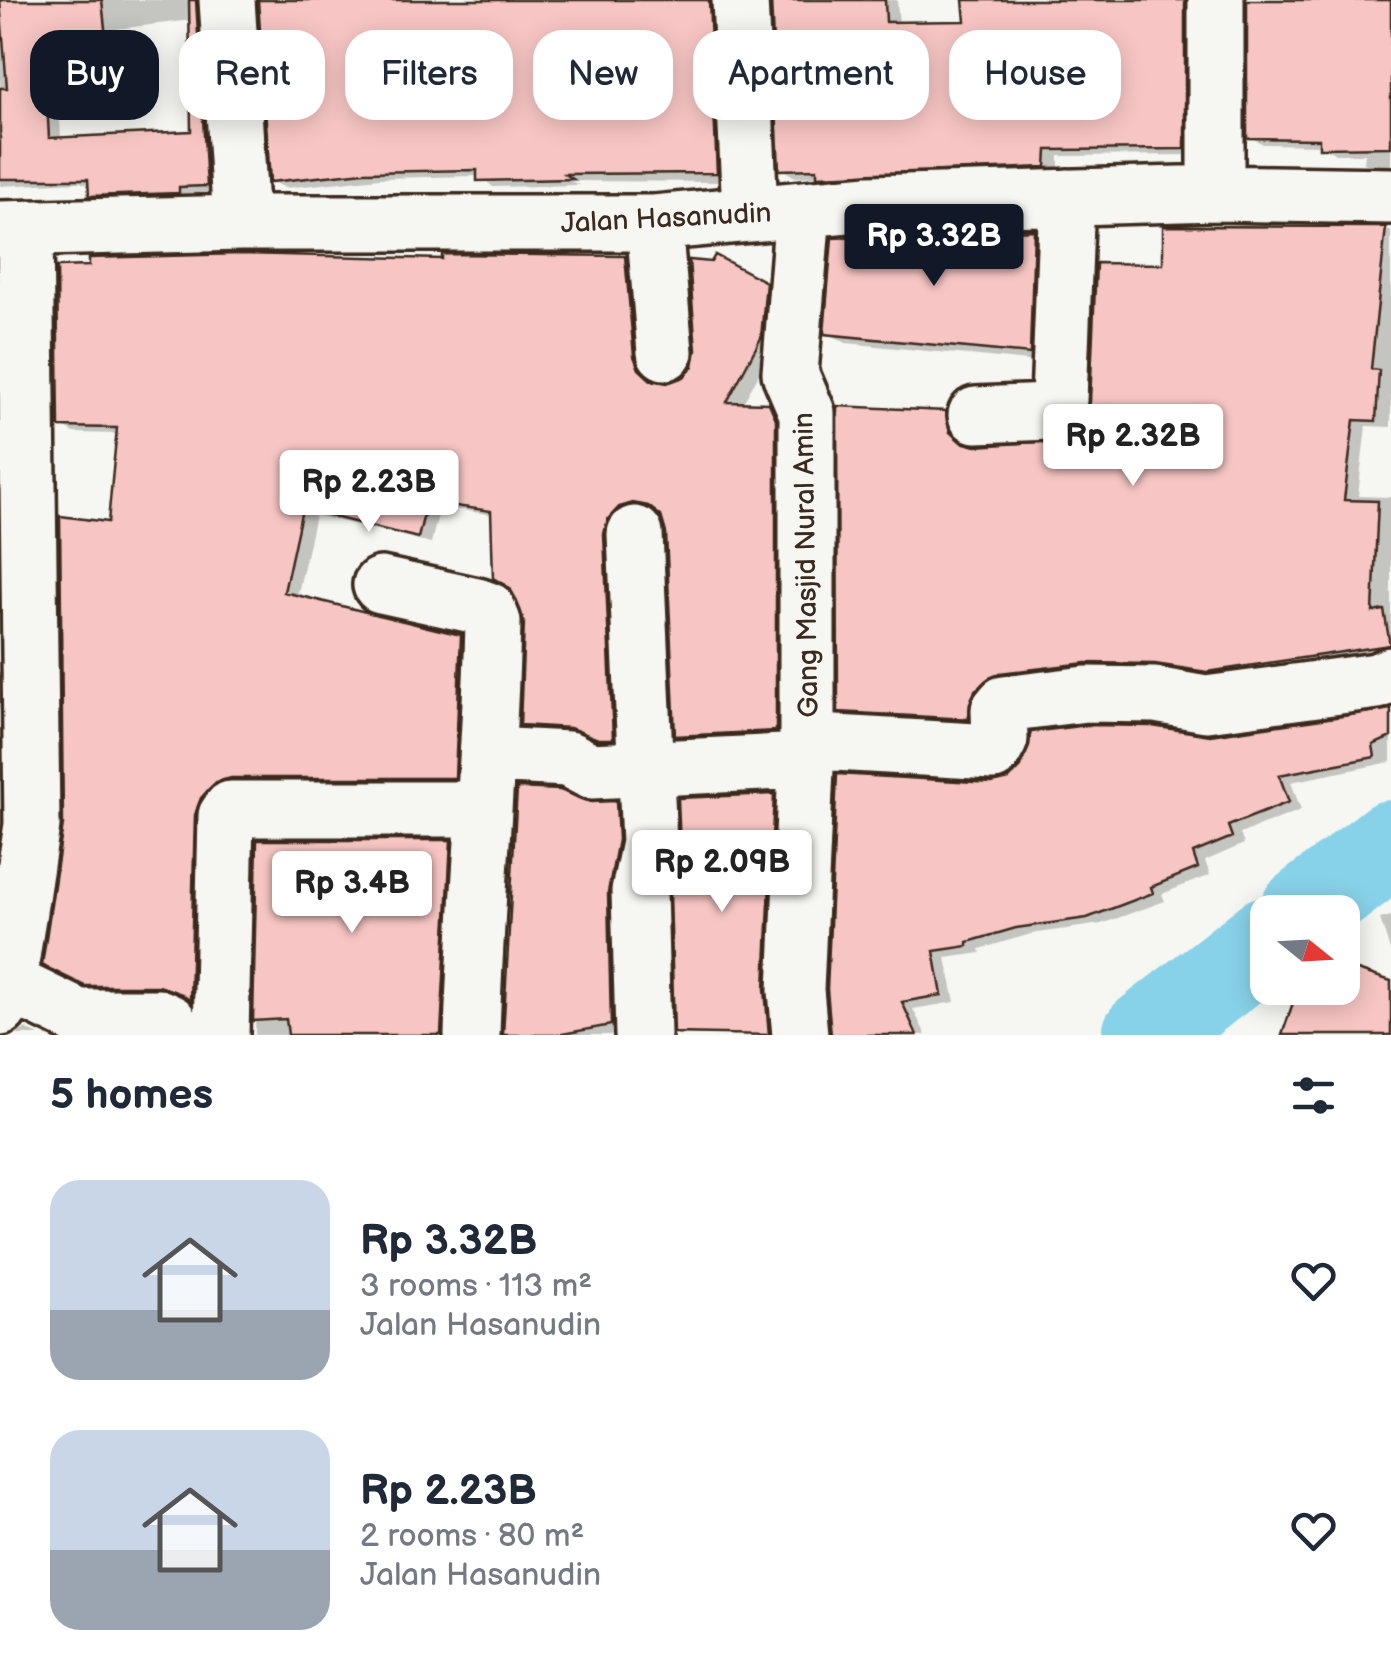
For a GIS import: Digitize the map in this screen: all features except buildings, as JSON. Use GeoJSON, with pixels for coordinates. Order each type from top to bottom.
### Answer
{"type":"FeatureCollection","features":[{"type":"Feature","properties":{"kind":"street"},"geometry":{"type":"LineString","coordinates":[[226,0],[241,222]]}},
{"type":"Feature","properties":{"kind":"street"},"geometry":{"type":"LineString","coordinates":[[740,0],[750,211]]}},
{"type":"Feature","properties":{"kind":"street"},"geometry":{"type":"LineString","coordinates":[[1216,0],[1216,192]]}},
{"type":"Feature","properties":{"kind":"street","name":"Jalan Hasanudin"},"geometry":{"type":"LineString","coordinates":[[12,229],[241,222],[654,223],[750,211],[1068,197],[1216,192],[1391,196]]}},
{"type":"Feature","properties":{"kind":"street"},"geometry":{"type":"LineString","coordinates":[[976,415],[1051,412],[1059,400],[1068,197]]}},
{"type":"Feature","properties":{"kind":"street","name":"Gang Masjid Nural Amin"},"geometry":{"type":"LineString","coordinates":[[800,1035],[796,990],[806,753],[808,412],[790,373],[803,210]]}},
{"type":"Feature","properties":{"kind":"street"},"geometry":{"type":"LineString","coordinates":[[654,223],[665,352]]}},
{"type":"Feature","properties":{"kind":"street"},"geometry":{"type":"LineString","coordinates":[[12,229],[16,598],[32,824],[3,990],[78,1016],[158,1017],[170,1022],[174,1035]]}},
{"type":"Feature","properties":{"kind":"street"},"geometry":{"type":"LineString","coordinates":[[634,534],[649,842],[640,891],[642,1035]]}},
{"type":"Feature","properties":{"kind":"street"},"geometry":{"type":"LineString","coordinates":[[380,585],[488,610],[493,622],[490,755],[483,809],[472,1035]]}},
{"type":"Feature","properties":{"kind":"street"},"geometry":{"type":"LineString","coordinates":[[490,755],[568,759],[592,771],[644,770],[806,753],[835,743],[994,752],[1000,740],[999,710],[1004,704],[1086,694],[1155,695],[1206,704],[1377,681],[1391,675]]}},
{"type":"Feature","properties":{"kind":"street"},"geometry":{"type":"LineString","coordinates":[[221,1035],[226,816],[231,809],[483,809]]}},
{"type":"Feature","properties":{"kind":"waterway"},"geometry":{"type":"LineString","coordinates":[[1325,895],[1391,844]]}},
{"type":"Feature","properties":{"kind":"waterway"},"geometry":{"type":"LineString","coordinates":[[1146,1035],[1250,954]]}}]}
